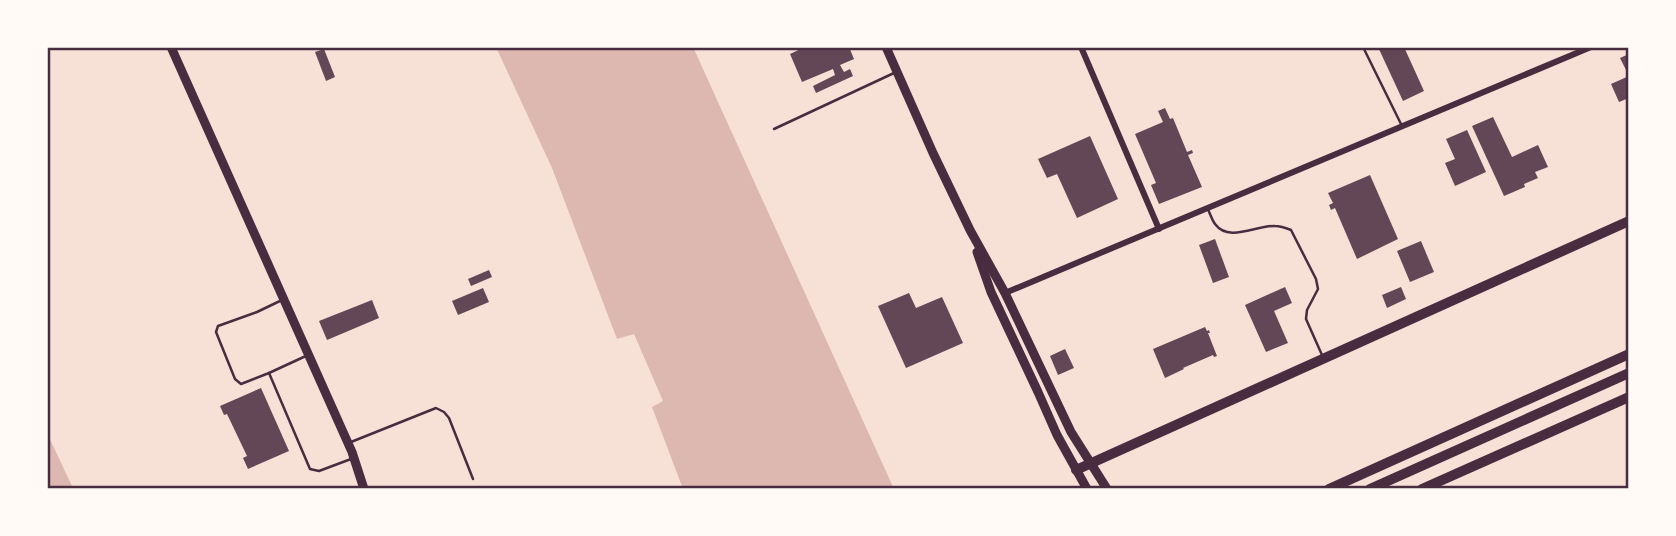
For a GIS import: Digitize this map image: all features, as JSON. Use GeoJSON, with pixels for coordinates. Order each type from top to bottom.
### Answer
{"type":"FeatureCollection","features":[{"type":"Feature","properties":{"kind":"main road"},"geometry":{"type":"LineString","coordinates":[[170,47],[348,443],[364,489]]}},
{"type":"Feature","properties":{"kind":"main road"},"geometry":{"type":"LineString","coordinates":[[886,47],[970,230],[1006,293],[1071,432],[1107,489]]}},
{"type":"Feature","properties":{"kind":"main road"},"geometry":{"type":"LineString","coordinates":[[1076,470],[1629,221]]}},
{"type":"Feature","properties":{"kind":"main road"},"geometry":{"type":"LineString","coordinates":[[970,230],[992,292],[1057,435],[1087,489]]}},
{"type":"Feature","properties":{"kind":"main road"},"geometry":{"type":"LineString","coordinates":[[1329,489],[1629,354]]}},
{"type":"Feature","properties":{"kind":"main road"},"geometry":{"type":"LineString","coordinates":[[1370,489],[1629,373]]}},
{"type":"Feature","properties":{"kind":"main road"},"geometry":{"type":"LineString","coordinates":[[1422,489],[1629,397]]}},
{"type":"Feature","properties":{"kind":"street"},"geometry":{"type":"LineString","coordinates":[[1081,47],[1159,229]]}},
{"type":"Feature","properties":{"kind":"street"},"geometry":{"type":"LineString","coordinates":[[1006,293],[1591,47]]}},
{"type":"Feature","properties":{"kind":"lane"},"geometry":{"type":"LineString","coordinates":[[1363,47],[1403,127]]}},
{"type":"Feature","properties":{"kind":"lane"},"geometry":{"type":"LineString","coordinates":[[774,130],[897,72]]}},
{"type":"Feature","properties":{"kind":"lane"},"geometry":{"type":"LineString","coordinates":[[1208,208],[1215,224],[1224,231],[1236,233],[1276,225],[1291,230],[1316,279],[1318,289],[1307,310],[1306,319],[1324,358]]}},
{"type":"Feature","properties":{"kind":"lane"},"geometry":{"type":"LineString","coordinates":[[284,300],[218,326],[216,332],[235,379],[240,384],[308,355]]}},
{"type":"Feature","properties":{"kind":"lane"},"geometry":{"type":"LineString","coordinates":[[269,373],[310,469],[319,471],[354,458]]}},
{"type":"Feature","properties":{"kind":"lane"},"geometry":{"type":"LineString","coordinates":[[348,443],[436,408],[449,418],[473,479]]}},
{"type":"Feature","properties":{"kind":"shaded area"},"geometry":{"type":"Polygon","coordinates":[[[496,47],[693,47],[894,489],[683,489],[652,407],[663,401],[634,334],[617,339],[552,168],[496,47]]]}},
{"type":"Feature","properties":{"kind":"shaded area"},"geometry":{"type":"Polygon","coordinates":[[[47,433],[72,486],[74,489],[47,489],[47,433]]]}},
{"type":"Feature","properties":{"kind":"building"},"geometry":{"type":"Polygon","coordinates":[[[805,47],[849,47],[854,59],[840,65],[844,72],[850,69],[853,76],[816,93],[813,86],[835,75],[833,69],[802,82],[790,54],[805,47]]]}},
{"type":"Feature","properties":{"kind":"building"},"geometry":{"type":"Polygon","coordinates":[[[1378,47],[1404,47],[1424,91],[1403,101],[1378,47]]]}},
{"type":"Feature","properties":{"kind":"building"},"geometry":{"type":"Polygon","coordinates":[[[324,49],[335,77],[326,81],[315,52],[324,49]]]}},
{"type":"Feature","properties":{"kind":"building"},"geometry":{"type":"Polygon","coordinates":[[[1629,54],[1629,76],[1620,58],[1629,54]]]}},
{"type":"Feature","properties":{"kind":"building"},"geometry":{"type":"Polygon","coordinates":[[[1629,76],[1629,98],[1619,102],[1611,84],[1629,76]]]}},
{"type":"Feature","properties":{"kind":"building"},"geometry":{"type":"Polygon","coordinates":[[[1165,108],[1170,119],[1173,118],[1187,152],[1192,150],[1193,153],[1188,155],[1202,187],[1159,204],[1151,185],[1156,183],[1135,134],[1163,122],[1158,111],[1165,108]]]}},
{"type":"Feature","properties":{"kind":"building"},"geometry":{"type":"Polygon","coordinates":[[[1493,117],[1512,157],[1538,145],[1548,167],[1535,172],[1538,178],[1524,184],[1525,187],[1504,196],[1472,126],[1493,117]]]}},
{"type":"Feature","properties":{"kind":"building"},"geometry":{"type":"Polygon","coordinates":[[[1467,130],[1486,172],[1455,186],[1445,163],[1455,159],[1446,139],[1467,130]]]}},
{"type":"Feature","properties":{"kind":"building"},"geometry":{"type":"Polygon","coordinates":[[[1090,136],[1118,199],[1077,218],[1057,174],[1047,178],[1038,159],[1090,136]]]}},
{"type":"Feature","properties":{"kind":"building"},"geometry":{"type":"Polygon","coordinates":[[[1370,175],[1398,239],[1357,259],[1335,208],[1331,210],[1329,205],[1333,203],[1328,193],[1370,175]]]}},
{"type":"Feature","properties":{"kind":"building"},"geometry":{"type":"Polygon","coordinates":[[[1215,239],[1229,277],[1213,283],[1199,245],[1215,239]]]}},
{"type":"Feature","properties":{"kind":"building"},"geometry":{"type":"Polygon","coordinates":[[[1421,241],[1434,272],[1410,282],[1397,251],[1421,241]]]}},
{"type":"Feature","properties":{"kind":"building"},"geometry":{"type":"Polygon","coordinates":[[[489,270],[492,277],[471,286],[468,279],[489,270]]]}},
{"type":"Feature","properties":{"kind":"building"},"geometry":{"type":"Polygon","coordinates":[[[1285,287],[1292,303],[1274,311],[1288,343],[1266,352],[1245,305],[1285,287]]]}},
{"type":"Feature","properties":{"kind":"building"},"geometry":{"type":"Polygon","coordinates":[[[1401,287],[1406,299],[1387,308],[1382,295],[1401,287]]]}},
{"type":"Feature","properties":{"kind":"building"},"geometry":{"type":"Polygon","coordinates":[[[483,288],[489,302],[458,315],[452,301],[483,288]]]}},
{"type":"Feature","properties":{"kind":"building"},"geometry":{"type":"Polygon","coordinates":[[[909,293],[916,308],[942,297],[963,343],[906,368],[878,306],[909,293]]]}},
{"type":"Feature","properties":{"kind":"building"},"geometry":{"type":"Polygon","coordinates":[[[372,300],[379,318],[327,340],[319,321],[372,300]]]}},
{"type":"Feature","properties":{"kind":"building"},"geometry":{"type":"Polygon","coordinates":[[[1205,327],[1209,330],[1217,356],[1213,355],[1165,378],[1153,349],[1205,327]]]}},
{"type":"Feature","properties":{"kind":"building"},"geometry":{"type":"Polygon","coordinates":[[[1065,349],[1074,368],[1058,375],[1050,356],[1065,349]]]}},
{"type":"Feature","properties":{"kind":"building"},"geometry":{"type":"Polygon","coordinates":[[[261,388],[289,451],[248,469],[243,458],[247,456],[227,414],[224,415],[220,406],[261,388]]]}}]}
